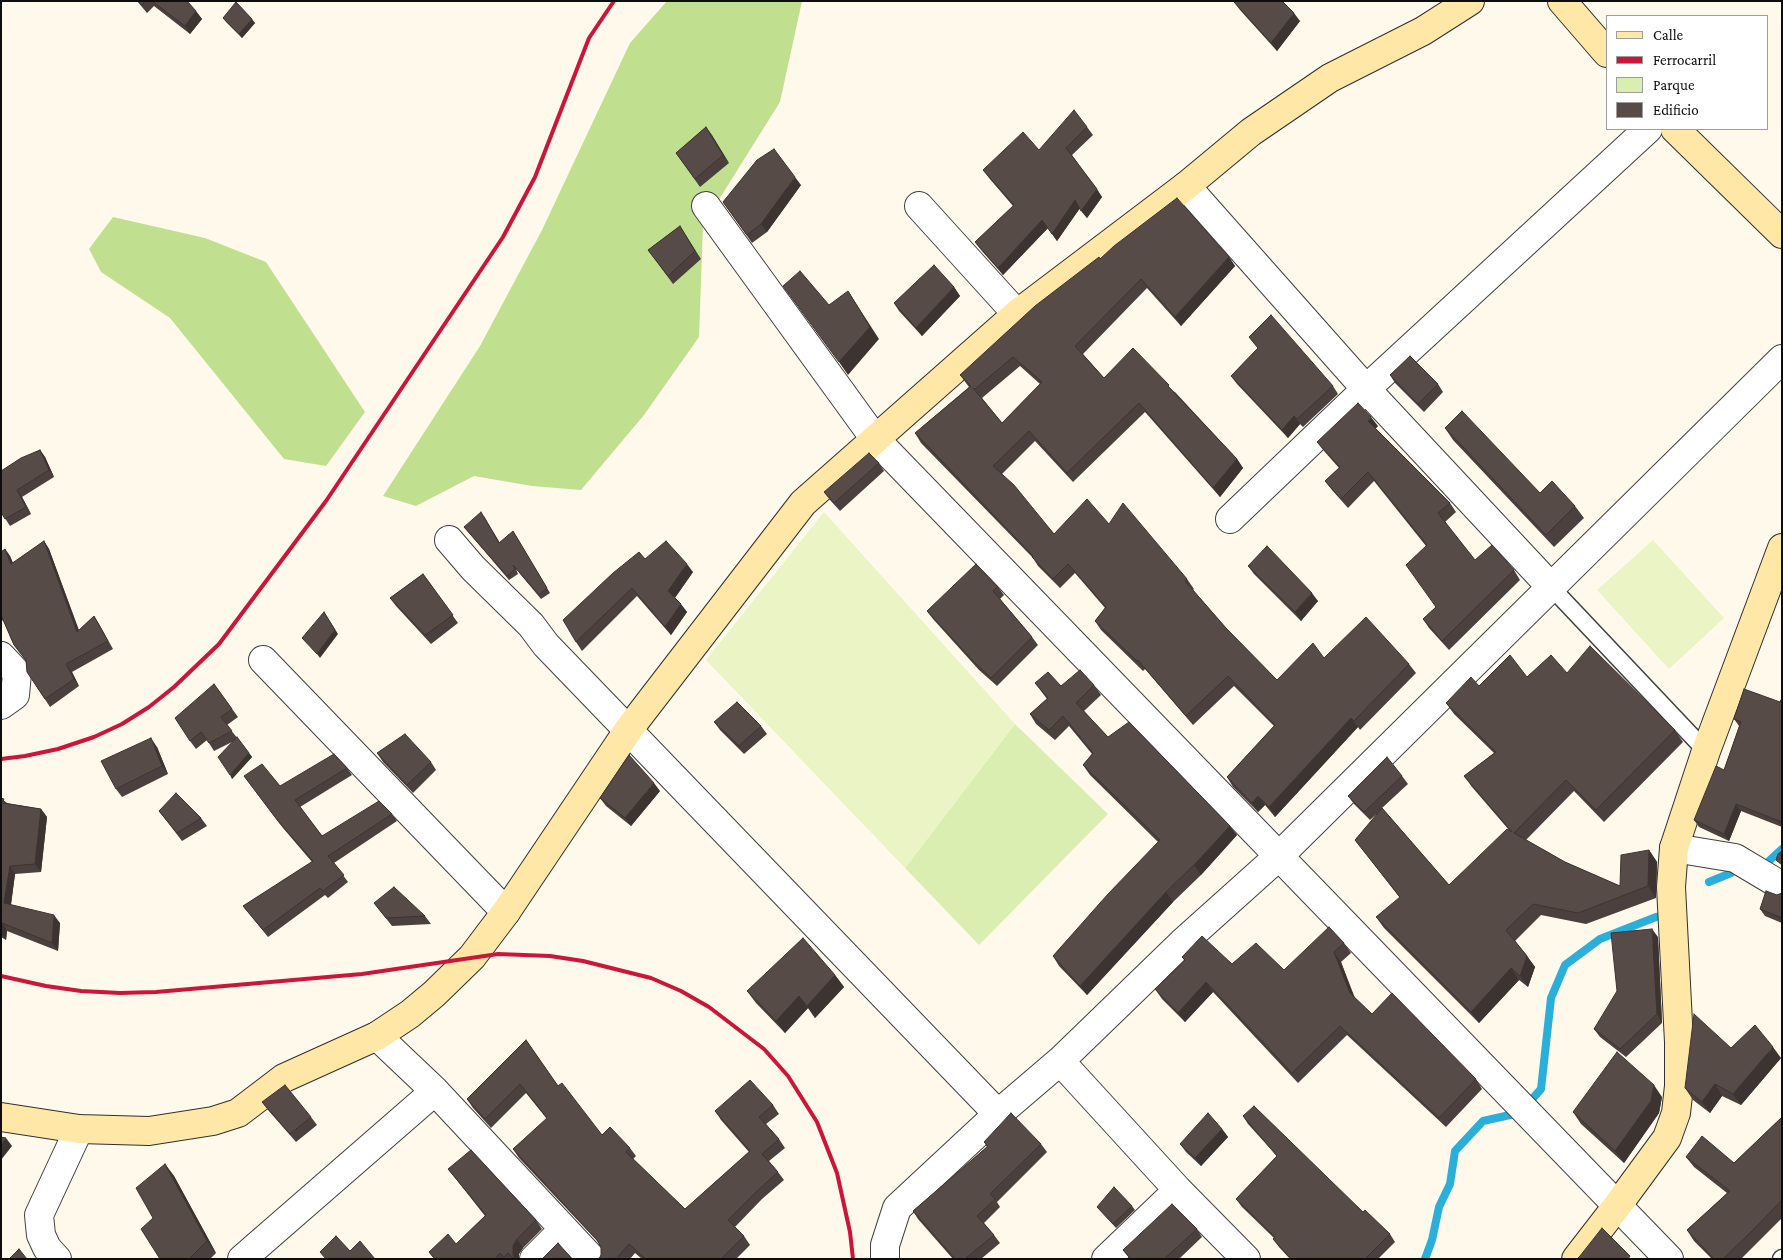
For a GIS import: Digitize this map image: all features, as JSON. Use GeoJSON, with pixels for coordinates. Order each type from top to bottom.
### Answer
{"type":"FeatureCollection","features":[{"type":"Feature","properties":{"kind":"street"},"geometry":{"type":"LineString","coordinates":[[1,1117],[79,1129],[149,1131],[212,1121],[238,1113],[284,1078],[377,1036],[410,1014],[452,978],[472,957],[506,912],[629,729],[803,503],[1017,314],[1186,186],[1251,132],[1330,78],[1423,32],[1470,1]]}},
{"type":"Feature","properties":{"kind":"street"},"geometry":{"type":"LineString","coordinates":[[1562,1],[1606,52]]}},
{"type":"Feature","properties":{"kind":"street"},"geometry":{"type":"LineString","coordinates":[[1230,519],[1366,389],[1647,130]]}},
{"type":"Feature","properties":{"kind":"street"},"geometry":{"type":"LineString","coordinates":[[1676,130],[1782,234]]}},
{"type":"Feature","properties":{"kind":"street"},"geometry":{"type":"LineString","coordinates":[[1186,186],[1366,389],[1552,587]]}},
{"type":"Feature","properties":{"kind":"street"},"geometry":{"type":"LineString","coordinates":[[706,206],[875,439],[1669,1259]]}},
{"type":"Feature","properties":{"kind":"street"},"geometry":{"type":"LineString","coordinates":[[919,206],[1017,314]]}},
{"type":"Feature","properties":{"kind":"street"},"geometry":{"type":"LineString","coordinates":[[885,1259],[884,1245],[897,1208],[998,1114],[1060,1061],[1182,943],[1279,856],[1782,359]]}},
{"type":"Feature","properties":{"kind":"street"},"geometry":{"type":"LineString","coordinates":[[448,540],[531,626],[546,645],[998,1114]]}},
{"type":"Feature","properties":{"kind":"street"},"geometry":{"type":"LineString","coordinates":[[1576,1259],[1667,1138],[1676,1113],[1679,1086],[1679,1042],[1671,887],[1674,848],[1706,751],[1782,548]]}},
{"type":"Feature","properties":{"kind":"street"},"geometry":{"type":"LineString","coordinates":[[1,656],[17,673],[15,695],[1,705]]}},
{"type":"Feature","properties":{"kind":"street"},"geometry":{"type":"LineString","coordinates":[[263,660],[506,912]]}},
{"type":"Feature","properties":{"kind":"street"},"geometry":{"type":"LineString","coordinates":[[1674,848],[1735,858],[1782,886]]}},
{"type":"Feature","properties":{"kind":"street"},"geometry":{"type":"LineString","coordinates":[[377,1036],[435,1092],[592,1259]]}},
{"type":"Feature","properties":{"kind":"street"},"geometry":{"type":"LineString","coordinates":[[1060,1061],[1178,1190],[1246,1259]]}},
{"type":"Feature","properties":{"kind":"street"},"geometry":{"type":"LineString","coordinates":[[242,1259],[435,1092]]}},
{"type":"Feature","properties":{"kind":"street"},"geometry":{"type":"LineString","coordinates":[[57,1259],[47,1248],[41,1235],[39,1215],[79,1129]]}},
{"type":"Feature","properties":{"kind":"street"},"geometry":{"type":"LineString","coordinates":[[1106,1259],[1178,1190]]}},
{"type":"Feature","properties":{"kind":"street"},"geometry":{"type":"LineString","coordinates":[[534,1259],[564,1230]]}},
{"type":"Feature","properties":{"kind":"lane"},"geometry":{"type":"LineString","coordinates":[[1552,587],[1706,751]]}},
{"type":"Feature","properties":{"kind":"green space"},"geometry":{"type":"Polygon","coordinates":[[[667,1],[802,1],[780,102],[703,225],[699,337],[644,415],[581,490],[532,486],[474,476],[416,506],[383,496],[480,346],[542,230],[630,43],[667,1]]]}},
{"type":"Feature","properties":{"kind":"green space"},"geometry":{"type":"Polygon","coordinates":[[[113,217],[205,238],[266,262],[365,412],[326,466],[284,459],[170,318],[101,272],[89,249],[113,217]]]}},
{"type":"Feature","properties":{"kind":"green space"},"geometry":{"type":"Polygon","coordinates":[[[824,512],[1015,724],[905,868],[706,660],[824,512]]]}},
{"type":"Feature","properties":{"kind":"green space"},"geometry":{"type":"Polygon","coordinates":[[[1653,540],[1724,618],[1669,669],[1597,590],[1653,540]]]}},
{"type":"Feature","properties":{"kind":"green space"},"geometry":{"type":"Polygon","coordinates":[[[1015,724],[1108,814],[979,945],[905,868],[1015,724]]]}},
{"type":"Feature","properties":{"kind":"building"},"geometry":{"type":"Polygon","coordinates":[[[152,1],[187,1],[196,11],[185,26],[152,1]]]}},
{"type":"Feature","properties":{"kind":"building"},"geometry":{"type":"Polygon","coordinates":[[[1235,1],[1282,1],[1294,13],[1271,43],[1235,1]]]}},
{"type":"Feature","properties":{"kind":"building"},"geometry":{"type":"Polygon","coordinates":[[[236,2],[252,19],[239,34],[223,18],[236,2]]]}},
{"type":"Feature","properties":{"kind":"building"},"geometry":{"type":"Polygon","coordinates":[[[1074,110],[1087,127],[1066,148],[1097,189],[1081,211],[1075,200],[1052,234],[1042,220],[998,268],[975,242],[1014,205],[983,170],[1023,132],[1039,150],[1074,110]]]}},
{"type":"Feature","properties":{"kind":"building"},"geometry":{"type":"Polygon","coordinates":[[[706,127],[723,155],[695,179],[676,153],[706,127]]]}},
{"type":"Feature","properties":{"kind":"building"},"geometry":{"type":"Polygon","coordinates":[[[774,149],[795,177],[761,224],[747,235],[723,202],[757,160],[774,149]]]}},
{"type":"Feature","properties":{"kind":"building"},"geometry":{"type":"Polygon","coordinates":[[[1177,198],[1229,257],[1175,317],[1141,279],[1075,346],[1104,378],[1133,348],[1237,459],[1213,488],[1139,403],[1067,473],[1029,431],[993,466],[1014,485],[1054,534],[1087,499],[1109,524],[1123,503],[1187,579],[1185,581],[1226,628],[1277,680],[1313,643],[1324,658],[1366,617],[1409,664],[1354,721],[1351,718],[1269,807],[1258,796],[1252,803],[1227,777],[1275,725],[1228,676],[1186,716],[1138,660],[1095,621],[1106,607],[1068,564],[1053,579],[915,433],[971,386],[960,375],[1035,306],[1099,257],[1100,259],[1177,198]],[[1013,357],[975,389],[973,388],[1002,423],[1042,382],[1013,357]]]}},
{"type":"Feature","properties":{"kind":"building"},"geometry":{"type":"Polygon","coordinates":[[[680,226],[695,251],[668,276],[648,250],[680,226]]]}},
{"type":"Feature","properties":{"kind":"building"},"geometry":{"type":"Polygon","coordinates":[[[934,265],[954,287],[916,328],[894,303],[934,265]]]}},
{"type":"Feature","properties":{"kind":"building"},"geometry":{"type":"Polygon","coordinates":[[[800,271],[829,305],[848,291],[870,327],[839,362],[783,286],[800,271]]]}},
{"type":"Feature","properties":{"kind":"building"},"geometry":{"type":"Polygon","coordinates":[[[1271,315],[1333,386],[1297,419],[1294,416],[1282,430],[1231,376],[1258,348],[1249,337],[1271,315]]]}},
{"type":"Feature","properties":{"kind":"building"},"geometry":{"type":"Polygon","coordinates":[[[1410,356],[1438,384],[1418,404],[1390,375],[1410,356]]]}},
{"type":"Feature","properties":{"kind":"building"},"geometry":{"type":"Polygon","coordinates":[[[1358,403],[1371,417],[1368,421],[1450,503],[1438,513],[1475,560],[1492,545],[1514,570],[1442,641],[1423,619],[1436,607],[1406,565],[1427,545],[1368,472],[1341,499],[1325,481],[1340,467],[1317,442],[1358,403]]]}},
{"type":"Feature","properties":{"kind":"building"},"geometry":{"type":"Polygon","coordinates":[[[1462,411],[1540,493],[1552,481],[1575,506],[1546,535],[1445,428],[1462,411]]]}},
{"type":"Feature","properties":{"kind":"building"},"geometry":{"type":"Polygon","coordinates":[[[40,450],[49,470],[17,490],[26,507],[5,519],[1,512],[1,471],[21,458],[40,450]]]}},
{"type":"Feature","properties":{"kind":"building"},"geometry":{"type":"Polygon","coordinates":[[[869,453],[879,463],[834,503],[824,492],[869,453]]]}},
{"type":"Feature","properties":{"kind":"building"},"geometry":{"type":"Polygon","coordinates":[[[481,512],[499,543],[513,531],[547,588],[539,595],[513,565],[515,569],[507,576],[464,527],[481,512]]]}},
{"type":"Feature","properties":{"kind":"building"},"geometry":{"type":"Polygon","coordinates":[[[44,541],[77,632],[94,616],[108,641],[66,664],[74,679],[45,699],[27,672],[26,660],[14,645],[1,615],[1,552],[5,549],[11,564],[44,541]]]}},
{"type":"Feature","properties":{"kind":"building"},"geometry":{"type":"Polygon","coordinates":[[[666,541],[687,564],[668,591],[681,604],[665,627],[632,588],[576,642],[563,620],[613,573],[639,552],[645,559],[666,541]]]}},
{"type":"Feature","properties":{"kind":"building"},"geometry":{"type":"Polygon","coordinates":[[[1267,546],[1312,593],[1295,612],[1248,566],[1267,546]]]}},
{"type":"Feature","properties":{"kind":"building"},"geometry":{"type":"Polygon","coordinates":[[[976,564],[998,587],[993,591],[1032,637],[991,678],[927,611],[976,564]]]}},
{"type":"Feature","properties":{"kind":"building"},"geometry":{"type":"Polygon","coordinates":[[[423,574],[453,615],[425,635],[390,598],[423,574]]]}},
{"type":"Feature","properties":{"kind":"building"},"geometry":{"type":"Polygon","coordinates":[[[324,612],[335,630],[317,654],[302,638],[324,612]]]}},
{"type":"Feature","properties":{"kind":"building"},"geometry":{"type":"Polygon","coordinates":[[[1590,646],[1675,730],[1596,810],[1566,780],[1514,833],[1565,862],[1620,886],[1621,855],[1649,850],[1648,886],[1578,913],[1533,904],[1506,930],[1527,956],[1520,976],[1511,968],[1471,1012],[1376,917],[1400,897],[1355,840],[1382,808],[1449,885],[1507,829],[1512,832],[1464,776],[1496,752],[1446,703],[1471,677],[1479,686],[1510,655],[1527,677],[1551,655],[1567,673],[1590,646]]]}},
{"type":"Feature","properties":{"kind":"building"},"geometry":{"type":"Polygon","coordinates":[[[1080,670],[1094,685],[1076,703],[1108,737],[1129,722],[1230,826],[1166,892],[1080,986],[1053,956],[1108,894],[1160,840],[1083,765],[1093,753],[1063,716],[1049,730],[1030,714],[1048,698],[1035,683],[1048,672],[1061,686],[1080,670]]]}},
{"type":"Feature","properties":{"kind":"building"},"geometry":{"type":"Polygon","coordinates":[[[214,684],[232,709],[221,717],[232,731],[209,743],[201,732],[190,741],[175,718],[214,684]]]}},
{"type":"Feature","properties":{"kind":"building"},"geometry":{"type":"Polygon","coordinates":[[[1744,689],[1780,702],[1782,698],[1782,822],[1736,804],[1724,834],[1694,820],[1716,766],[1724,770],[1741,722],[1734,719],[1744,689]]]}},
{"type":"Feature","properties":{"kind":"building"},"geometry":{"type":"Polygon","coordinates":[[[737,702],[761,726],[739,746],[714,722],[737,702]]]}},
{"type":"Feature","properties":{"kind":"building"},"geometry":{"type":"Polygon","coordinates":[[[405,734],[431,762],[407,785],[377,753],[405,734]]]}},
{"type":"Feature","properties":{"kind":"building"},"geometry":{"type":"Polygon","coordinates":[[[237,737],[249,753],[230,775],[218,757],[237,737]]]}},
{"type":"Feature","properties":{"kind":"building"},"geometry":{"type":"Polygon","coordinates":[[[151,738],[162,766],[116,789],[101,761],[151,738]]]}},
{"type":"Feature","properties":{"kind":"building"},"geometry":{"type":"Polygon","coordinates":[[[334,754],[347,768],[295,800],[322,836],[379,801],[392,814],[328,856],[344,875],[323,891],[320,888],[263,930],[243,906],[313,861],[278,821],[244,776],[262,764],[280,786],[334,754]]]}},
{"type":"Feature","properties":{"kind":"building"},"geometry":{"type":"Polygon","coordinates":[[[629,755],[654,783],[625,818],[600,798],[629,755]]]}},
{"type":"Feature","properties":{"kind":"building"},"geometry":{"type":"Polygon","coordinates":[[[1387,757],[1402,776],[1364,812],[1348,796],[1387,757]]]}},
{"type":"Feature","properties":{"kind":"building"},"geometry":{"type":"Polygon","coordinates":[[[176,793],[201,818],[177,833],[159,811],[176,793]]]}},
{"type":"Feature","properties":{"kind":"building"},"geometry":{"type":"Polygon","coordinates":[[[1,798],[4,799],[2,803],[41,809],[35,864],[10,866],[4,903],[54,915],[52,943],[2,923],[1,926],[1,798]]]}},
{"type":"Feature","properties":{"kind":"building"},"geometry":{"type":"Polygon","coordinates":[[[1782,851],[1782,865],[1776,860],[1778,854],[1782,851]]]}},
{"type":"Feature","properties":{"kind":"building"},"geometry":{"type":"Polygon","coordinates":[[[394,887],[425,916],[386,918],[374,903],[394,887]]]}},
{"type":"Feature","properties":{"kind":"building"},"geometry":{"type":"Polygon","coordinates":[[[1766,891],[1777,895],[1782,893],[1782,918],[1760,909],[1766,891]]]}},
{"type":"Feature","properties":{"kind":"building"},"geometry":{"type":"Polygon","coordinates":[[[1329,927],[1344,943],[1334,952],[1350,993],[1372,1014],[1392,993],[1476,1079],[1439,1118],[1340,1026],[1292,1073],[1206,982],[1178,1013],[1155,989],[1185,960],[1182,957],[1202,936],[1232,964],[1256,943],[1284,970],[1329,927]]]}},
{"type":"Feature","properties":{"kind":"building"},"geometry":{"type":"Polygon","coordinates":[[[1652,929],[1657,1014],[1620,1049],[1594,1029],[1617,991],[1611,933],[1652,929]]]}},
{"type":"Feature","properties":{"kind":"building"},"geometry":{"type":"Polygon","coordinates":[[[803,938],[835,975],[807,1006],[799,996],[776,1021],[747,991],[803,938]]]}},
{"type":"Feature","properties":{"kind":"building"},"geometry":{"type":"Polygon","coordinates":[[[1694,1014],[1731,1048],[1755,1025],[1773,1047],[1733,1094],[1715,1084],[1702,1102],[1685,1088],[1694,1014]]]}},
{"type":"Feature","properties":{"kind":"building"},"geometry":{"type":"Polygon","coordinates":[[[526,1040],[558,1086],[562,1083],[602,1135],[610,1127],[630,1148],[626,1152],[685,1209],[750,1151],[715,1111],[750,1080],[773,1105],[759,1117],[779,1139],[762,1154],[778,1172],[728,1220],[744,1236],[721,1259],[646,1259],[629,1244],[616,1259],[599,1259],[601,1247],[597,1240],[513,1149],[547,1118],[520,1084],[485,1119],[467,1099],[526,1040]]]}},
{"type":"Feature","properties":{"kind":"building"},"geometry":{"type":"Polygon","coordinates":[[[1617,1052],[1654,1085],[1651,1101],[1615,1151],[1573,1112],[1617,1052]]]}},
{"type":"Feature","properties":{"kind":"building"},"geometry":{"type":"Polygon","coordinates":[[[285,1085],[311,1117],[290,1134],[262,1102],[285,1085]]]}},
{"type":"Feature","properties":{"kind":"building"},"geometry":{"type":"Polygon","coordinates":[[[1254,1106],[1363,1212],[1365,1210],[1390,1234],[1365,1259],[1291,1259],[1273,1239],[1275,1237],[1236,1199],[1277,1156],[1243,1116],[1254,1106]]]}},
{"type":"Feature","properties":{"kind":"building"},"geometry":{"type":"Polygon","coordinates":[[[1011,1113],[1041,1144],[990,1194],[995,1199],[977,1216],[994,1235],[965,1259],[955,1259],[913,1211],[988,1146],[984,1142],[1011,1113]]]}},
{"type":"Feature","properties":{"kind":"building"},"geometry":{"type":"Polygon","coordinates":[[[1208,1113],[1222,1129],[1195,1158],[1180,1144],[1208,1113]]]}},
{"type":"Feature","properties":{"kind":"building"},"geometry":{"type":"Polygon","coordinates":[[[1782,1117],[1782,1200],[1723,1259],[1714,1259],[1687,1230],[1730,1191],[1686,1157],[1702,1136],[1734,1163],[1782,1117]]]}},
{"type":"Feature","properties":{"kind":"building"},"geometry":{"type":"Polygon","coordinates":[[[1,1137],[6,1138],[1,1145],[1,1137]]]}},
{"type":"Feature","properties":{"kind":"building"},"geometry":{"type":"Polygon","coordinates":[[[471,1150],[536,1220],[517,1239],[513,1246],[515,1259],[508,1253],[504,1257],[500,1253],[495,1259],[435,1259],[429,1252],[448,1234],[456,1244],[486,1215],[448,1169],[471,1150]]]}},
{"type":"Feature","properties":{"kind":"building"},"geometry":{"type":"Polygon","coordinates":[[[165,1164],[207,1241],[189,1259],[160,1259],[141,1229],[153,1218],[136,1188],[165,1164]]]}},
{"type":"Feature","properties":{"kind":"building"},"geometry":{"type":"Polygon","coordinates":[[[1114,1187],[1132,1206],[1113,1224],[1097,1207],[1114,1187]]]}},
{"type":"Feature","properties":{"kind":"building"},"geometry":{"type":"Polygon","coordinates":[[[1172,1204],[1197,1229],[1164,1259],[1131,1259],[1123,1250],[1172,1204]]]}},
{"type":"Feature","properties":{"kind":"building"},"geometry":{"type":"Polygon","coordinates":[[[1602,1228],[1630,1256],[1628,1259],[1577,1259],[1602,1228]]]}},
{"type":"Feature","properties":{"kind":"building"},"geometry":{"type":"Polygon","coordinates":[[[336,1236],[350,1251],[360,1241],[375,1259],[326,1259],[320,1252],[336,1236]]]}},
{"type":"Feature","properties":{"kind":"building"},"geometry":{"type":"Polygon","coordinates":[[[558,1243],[572,1259],[542,1259],[558,1243]]]}},
{"type":"Feature","properties":{"kind":"building"},"geometry":{"type":"Polygon","coordinates":[[[19,1249],[27,1259],[9,1259],[19,1249]]]}},
{"type":"Feature","properties":{"kind":"waterway"},"geometry":{"type":"LineString","coordinates":[[1769,861],[1782,849]]}},
{"type":"Feature","properties":{"kind":"waterway"},"geometry":{"type":"LineString","coordinates":[[1709,882],[1731,873]]}},
{"type":"Feature","properties":{"kind":"waterway"},"geometry":{"type":"LineString","coordinates":[[1527,1105],[1541,1089],[1551,998],[1565,965],[1600,939],[1656,917]]}},
{"type":"Feature","properties":{"kind":"waterway"},"geometry":{"type":"LineString","coordinates":[[1425,1259],[1432,1240],[1439,1207],[1450,1184],[1455,1151],[1483,1121],[1519,1113]]}},
{"type":"Feature","properties":{"kind":"railway"},"geometry":{"type":"LineString","coordinates":[[1,759],[58,749],[94,737],[122,724],[149,707],[174,687],[219,644],[326,501],[503,237],[535,177],[589,38],[614,1]]}},
{"type":"Feature","properties":{"kind":"railway"},"geometry":{"type":"LineString","coordinates":[[1,976],[46,986],[81,991],[156,992],[362,974],[498,954],[550,956],[583,961],[651,978],[681,991],[709,1007],[764,1049],[788,1076],[817,1122],[837,1173],[850,1232],[853,1259]]}}]}
